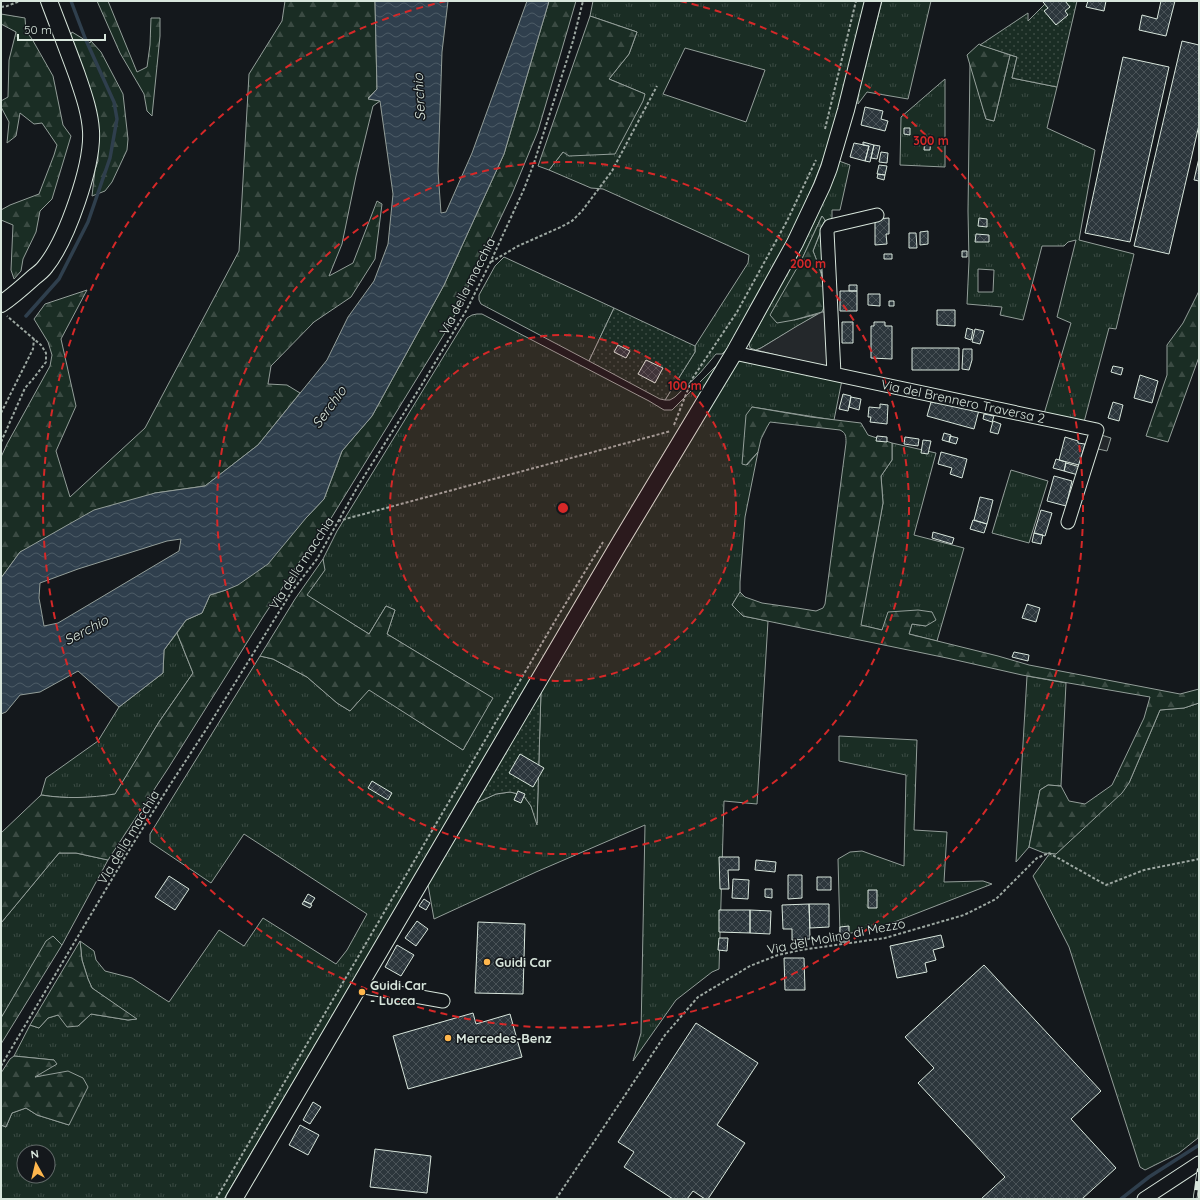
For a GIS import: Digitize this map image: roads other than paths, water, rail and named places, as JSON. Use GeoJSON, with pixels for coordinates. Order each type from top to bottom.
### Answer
{"type":"FeatureCollection","features":[{"type":"Feature","properties":{"kind":"main road"},"geometry":{"type":"LineString","coordinates":[[4,310],[17,293],[45,268],[58,247],[78,199],[87,168],[91,147],[91,130],[82,89],[49,1]]}},
{"type":"Feature","properties":{"kind":"main road"},"geometry":{"type":"LineString","coordinates":[[234,1199],[615,551],[734,353],[795,243],[829,168],[846,110],[873,1]]}},
{"type":"Feature","properties":{"kind":"street"},"geometry":{"type":"LineString","coordinates":[[834,374],[827,231],[830,226],[877,215]]}},
{"type":"Feature","properties":{"kind":"street","name":"Via del Brennero Traversa 2"},"geometry":{"type":"LineString","coordinates":[[734,353],[1097,430],[1068,522]]}},
{"type":"Feature","properties":{"kind":"street"},"geometry":{"type":"LineString","coordinates":[[359,986],[443,1001]]}},
{"type":"Feature","properties":{"kind":"street"},"geometry":{"type":"LineString","coordinates":[[1144,1199],[1199,1164]]}},
{"type":"Feature","properties":{"kind":"water","name":"Serchio"},"geometry":{"type":"Polygon","coordinates":[[[375,1],[448,1],[442,52],[438,171],[441,213],[446,212],[472,153],[527,1],[549,1],[504,154],[444,285],[372,416],[342,451],[324,499],[306,518],[268,564],[238,585],[210,595],[202,613],[186,620],[164,650],[163,673],[119,707],[78,671],[40,692],[20,695],[6,712],[1,714],[1,578],[20,552],[94,510],[155,493],[205,486],[258,445],[327,360],[348,317],[374,281],[388,244],[393,194],[380,101],[368,99],[377,89],[375,1]],[[181,539],[167,541],[78,569],[40,583],[39,598],[44,626],[58,623],[179,551],[181,539]]]}},
{"type":"Feature","properties":{"kind":"waterway"},"geometry":{"type":"LineString","coordinates":[[26,316],[59,279],[88,222],[110,158],[117,119],[114,102],[85,38],[71,1]]}},
{"type":"Feature","properties":{"kind":"waterway"},"geometry":{"type":"LineString","coordinates":[[1121,1199],[1149,1177],[1199,1145]]}},
{"type":"Feature","properties":{"kind":"railway"},"geometry":{"type":"LineString","coordinates":[[1195,1199],[1199,1170]]}},
{"type":"Feature","properties":{"kind":"place","name":"Guidi Car"},"geometry":{"type":"Point","coordinates":[487,962]}},
{"type":"Feature","properties":{"kind":"place","name":"Guidi Car - Lucca"},"geometry":{"type":"Point","coordinates":[362,992]}},
{"type":"Feature","properties":{"kind":"place","name":"Mercedes-Benz"},"geometry":{"type":"Point","coordinates":[448,1038]}}]}
